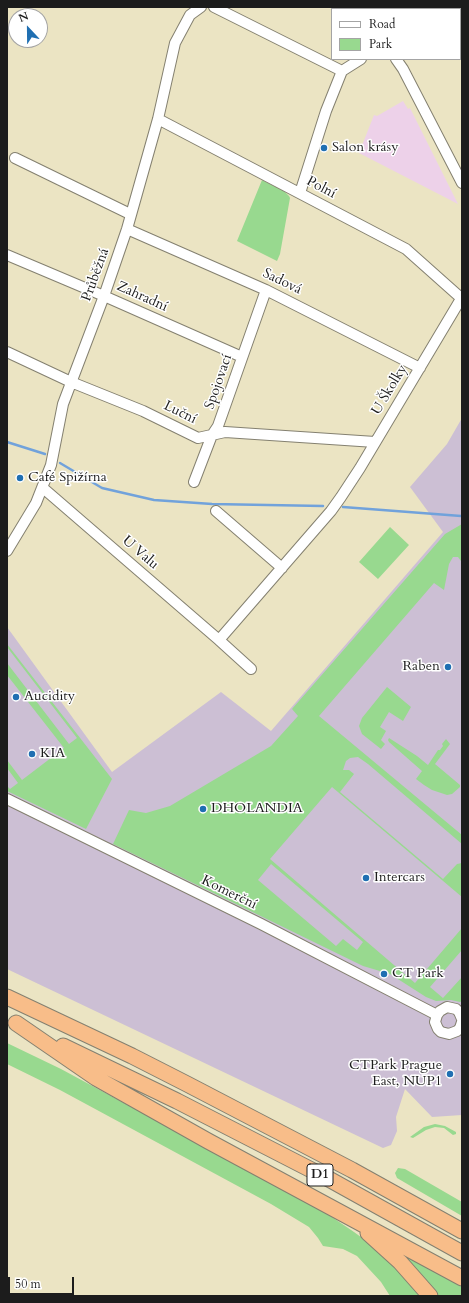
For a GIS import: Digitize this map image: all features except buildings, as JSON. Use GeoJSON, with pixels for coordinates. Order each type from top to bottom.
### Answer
{"type":"FeatureCollection","features":[{"type":"Feature","properties":{"kind":"highway","name":"D1"},"geometry":{"type":"LineString","coordinates":[[7,997],[132,1056],[187,1084],[352,1170],[462,1231]]}},
{"type":"Feature","properties":{"kind":"highway","name":"D1"},"geometry":{"type":"LineString","coordinates":[[11,1022],[225,1126],[383,1208],[462,1253]]}},
{"type":"Feature","properties":{"kind":"highway"},"geometry":{"type":"LineString","coordinates":[[11,1022],[96,1078],[462,1278]]}},
{"type":"Feature","properties":{"kind":"highway"},"geometry":{"type":"LineString","coordinates":[[331,1207],[373,1237],[404,1266],[430,1296]]}},
{"type":"Feature","properties":{"kind":"highway"},"geometry":{"type":"LineString","coordinates":[[444,1221],[462,1228]]}},
{"type":"Feature","properties":{"kind":"street","name":"Průběžná"},"geometry":{"type":"LineString","coordinates":[[7,551],[36,503],[43,488],[51,465],[63,404],[104,296],[127,229],[158,119],[175,43],[190,15],[200,7]]}},
{"type":"Feature","properties":{"kind":"street"},"geometry":{"type":"LineString","coordinates":[[214,7],[342,71]]}},
{"type":"Feature","properties":{"kind":"street"},"geometry":{"type":"LineString","coordinates":[[300,193],[326,111],[342,71],[359,60]]}},
{"type":"Feature","properties":{"kind":"street"},"geometry":{"type":"LineString","coordinates":[[397,60],[403,69],[462,183]]}},
{"type":"Feature","properties":{"kind":"street","name":"Polní"},"geometry":{"type":"LineString","coordinates":[[158,119],[406,249],[462,297]]}},
{"type":"Feature","properties":{"kind":"street"},"geometry":{"type":"LineString","coordinates":[[15,158],[130,214]]}},
{"type":"Feature","properties":{"kind":"street","name":"Sadová"},"geometry":{"type":"LineString","coordinates":[[127,229],[266,290],[420,368]]}},
{"type":"Feature","properties":{"kind":"street","name":"Zahradní"},"geometry":{"type":"LineString","coordinates":[[7,256],[104,296],[242,357]]}},
{"type":"Feature","properties":{"kind":"street","name":"Spojovací"},"geometry":{"type":"LineString","coordinates":[[194,482],[212,435],[218,426],[266,290]]}},
{"type":"Feature","properties":{"kind":"street","name":"U Školky"},"geometry":{"type":"LineString","coordinates":[[282,568],[331,511],[341,497],[462,297]]}},
{"type":"Feature","properties":{"kind":"street","name":"Luční"},"geometry":{"type":"LineString","coordinates":[[7,352],[71,382],[143,411],[198,438],[225,432],[375,442]]}},
{"type":"Feature","properties":{"kind":"street","name":"U Valu"},"geometry":{"type":"LineString","coordinates":[[43,488],[251,669]]}},
{"type":"Feature","properties":{"kind":"street"},"geometry":{"type":"LineString","coordinates":[[216,511],[282,568],[219,640]]}},
{"type":"Feature","properties":{"kind":"street","name":"Komerční"},"geometry":{"type":"LineString","coordinates":[[7,799],[268,928],[437,1014]]}},
{"type":"Feature","properties":{"kind":"street"},"geometry":{"type":"LineString","coordinates":[[443,1009],[456,1009],[462,1018],[460,1028],[449,1034],[444,1033],[436,1026],[437,1014],[443,1009]]}},
{"type":"Feature","properties":{"kind":"shaded area"},"geometry":{"type":"Polygon","coordinates":[[[403,101],[408,109],[410,108],[458,204],[359,153],[374,115],[377,116],[403,101]]]}},
{"type":"Feature","properties":{"kind":"shaded area"},"geometry":{"type":"Polygon","coordinates":[[[462,418],[462,1115],[432,1117],[405,1089],[396,1117],[397,1131],[391,1145],[383,1148],[7,969],[7,627],[112,772],[221,692],[271,731],[443,532],[410,487],[447,444],[462,418]]]}},
{"type":"Feature","properties":{"kind":"green space"},"geometry":{"type":"Polygon","coordinates":[[[262,180],[284,191],[290,198],[280,254],[277,261],[237,241],[262,180]]]}},
{"type":"Feature","properties":{"kind":"green space"},"geometry":{"type":"Polygon","coordinates":[[[462,524],[462,560],[461,561],[458,557],[453,557],[449,564],[444,590],[434,583],[319,716],[462,835],[462,844],[358,757],[350,758],[346,761],[343,770],[349,770],[354,774],[340,792],[443,879],[457,864],[462,863],[462,897],[332,787],[270,859],[415,983],[462,928],[462,950],[430,987],[443,998],[462,977],[462,1001],[460,1002],[451,1000],[436,1001],[426,997],[390,974],[363,966],[113,844],[129,810],[146,813],[170,806],[271,746],[298,716],[292,709],[445,534],[462,524]],[[271,864],[258,880],[336,946],[343,939],[357,950],[363,942],[271,864]]]}},
{"type":"Feature","properties":{"kind":"green space"},"geometry":{"type":"Polygon","coordinates":[[[390,527],[409,545],[378,579],[359,562],[390,527]]]}},
{"type":"Feature","properties":{"kind":"green space"},"geometry":{"type":"Polygon","coordinates":[[[7,644],[112,779],[86,829],[7,791],[7,786],[10,789],[18,783],[7,768],[7,760],[22,780],[64,748],[7,675],[7,663],[69,744],[77,738],[7,647],[7,644]]]}},
{"type":"Feature","properties":{"kind":"green space"},"geometry":{"type":"Polygon","coordinates":[[[387,687],[411,707],[403,721],[389,712],[380,727],[386,731],[381,740],[385,744],[381,749],[362,734],[359,726],[362,718],[387,687]]]}},
{"type":"Feature","properties":{"kind":"green space"},"geometry":{"type":"Polygon","coordinates":[[[389,738],[428,765],[438,750],[440,750],[443,746],[442,744],[446,739],[450,744],[435,764],[460,785],[460,787],[452,794],[447,795],[432,790],[424,785],[416,779],[422,771],[389,742],[389,738]]]}},
{"type":"Feature","properties":{"kind":"green space"},"geometry":{"type":"Polygon","coordinates":[[[7,1043],[61,1069],[320,1209],[380,1251],[420,1296],[390,1296],[381,1282],[357,1256],[343,1249],[323,1246],[309,1227],[271,1204],[60,1090],[7,1064],[7,1043]]]}},
{"type":"Feature","properties":{"kind":"green space"},"geometry":{"type":"Polygon","coordinates":[[[435,1124],[445,1126],[456,1132],[456,1134],[453,1135],[444,1128],[435,1127],[426,1130],[413,1138],[410,1137],[424,1127],[435,1124]]]}},
{"type":"Feature","properties":{"kind":"green space"},"geometry":{"type":"Polygon","coordinates":[[[398,1168],[405,1169],[462,1202],[462,1216],[397,1178],[395,1173],[398,1168]]]}},
{"type":"Feature","properties":{"kind":"green space"},"geometry":{"type":"Polygon","coordinates":[[[405,1253],[462,1287],[462,1296],[438,1296],[404,1255],[405,1253]]]}},
{"type":"Feature","properties":{"kind":"waterway"},"geometry":{"type":"LineString","coordinates":[[7,442],[45,454]]}},
{"type":"Feature","properties":{"kind":"waterway"},"geometry":{"type":"LineString","coordinates":[[60,463],[102,488],[154,500],[212,504],[323,506]]}},
{"type":"Feature","properties":{"kind":"waterway"},"geometry":{"type":"LineString","coordinates":[[343,507],[461,516]]}},
{"type":"Feature","properties":{"kind":"place","name":"Salon krásy"},"geometry":{"type":"Point","coordinates":[324,148]}},
{"type":"Feature","properties":{"kind":"place","name":"Café Spižírna"},"geometry":{"type":"Point","coordinates":[20,478]}},
{"type":"Feature","properties":{"kind":"place","name":"Raben"},"geometry":{"type":"Point","coordinates":[448,667]}},
{"type":"Feature","properties":{"kind":"place","name":"Aucidity"},"geometry":{"type":"Point","coordinates":[16,697]}},
{"type":"Feature","properties":{"kind":"place","name":"KIA"},"geometry":{"type":"Point","coordinates":[32,754]}},
{"type":"Feature","properties":{"kind":"place","name":"DHOLANDIA"},"geometry":{"type":"Point","coordinates":[203,809]}},
{"type":"Feature","properties":{"kind":"place","name":"Intercars"},"geometry":{"type":"Point","coordinates":[366,878]}},
{"type":"Feature","properties":{"kind":"place","name":"CT Park"},"geometry":{"type":"Point","coordinates":[384,974]}},
{"type":"Feature","properties":{"kind":"place","name":"CTPark Prague East, NUP1"},"geometry":{"type":"Point","coordinates":[450,1074]}}]}
